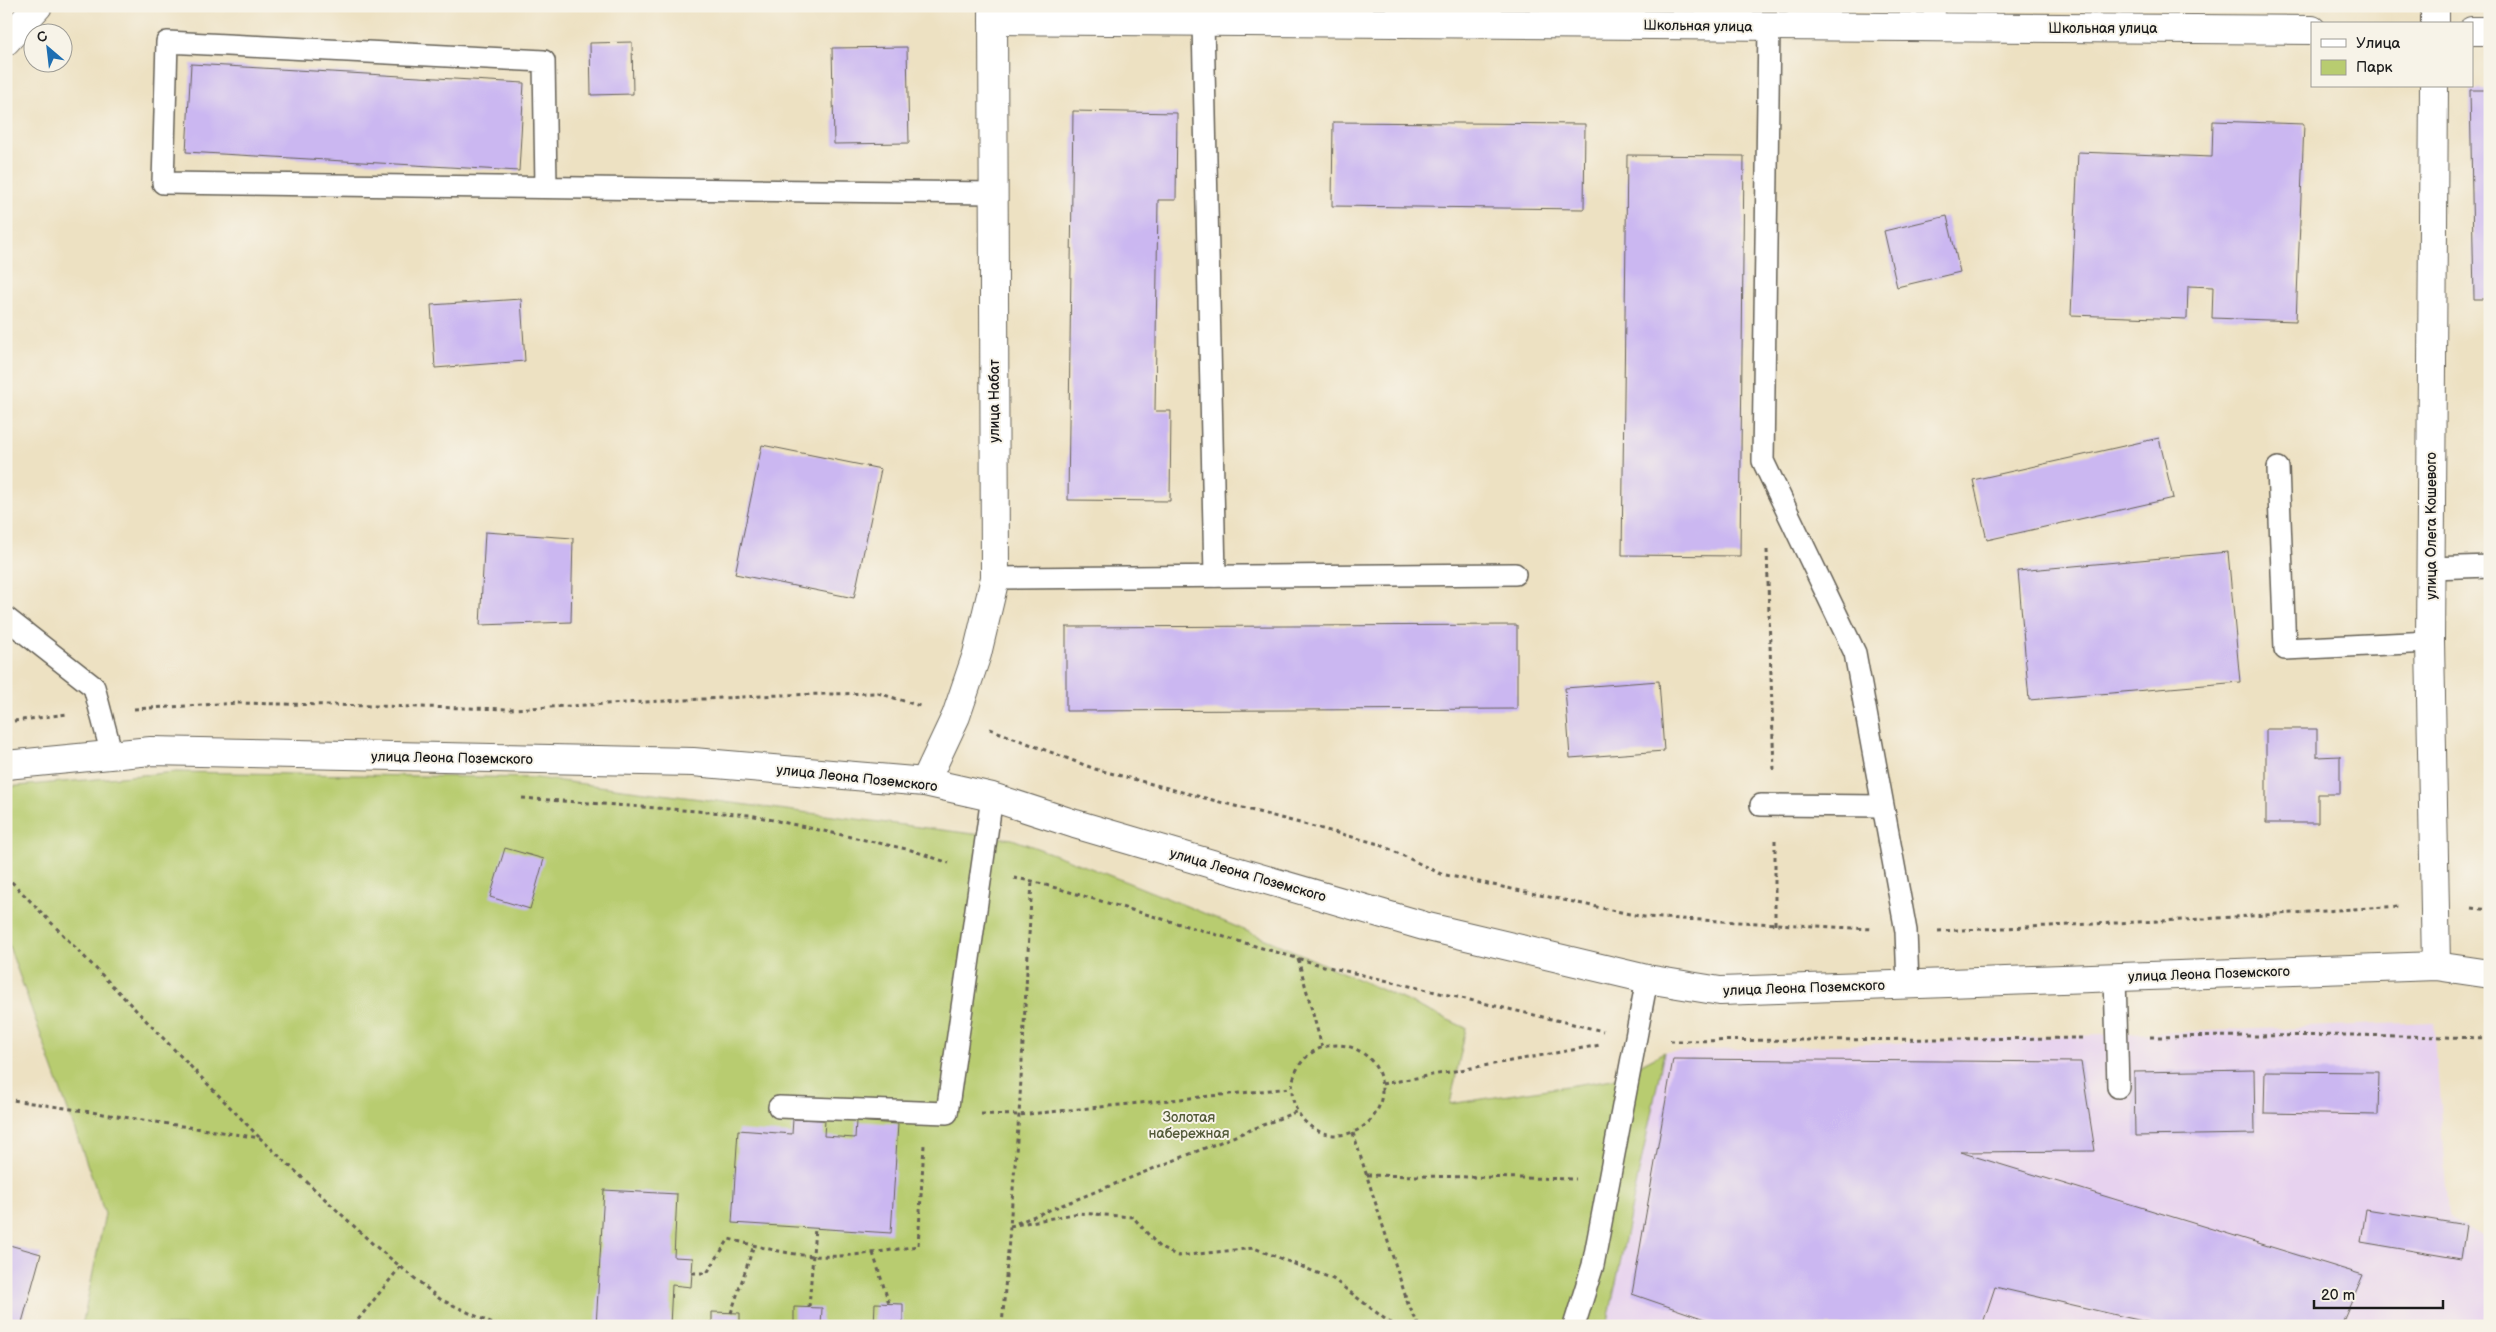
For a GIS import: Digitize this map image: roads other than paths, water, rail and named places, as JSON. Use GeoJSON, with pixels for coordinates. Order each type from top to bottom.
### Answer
{"type":"FeatureCollection","features":[{"type":"Feature","properties":{"kind":"street"},"geometry":{"type":"LineString","coordinates":[[6,41],[38,6]]}},
{"type":"Feature","properties":{"kind":"street"},"geometry":{"type":"LineString","coordinates":[[2435,6],[2435,22]]}},
{"type":"Feature","properties":{"kind":"street","name":"Школьная улица"},"geometry":{"type":"LineString","coordinates":[[993,13],[1203,22],[1410,15],[1594,15],[1769,26],[1935,17],[2311,30]]}},
{"type":"Feature","properties":{"kind":"street","name":"улица Набат"},"geometry":{"type":"LineString","coordinates":[[925,782],[956,716],[977,654],[995,578],[993,13]]}},
{"type":"Feature","properties":{"kind":"street"},"geometry":{"type":"LineString","coordinates":[[2474,31],[2490,31]]}},
{"type":"Feature","properties":{"kind":"street","name":"улица Олега Кошевого"},"geometry":{"type":"LineString","coordinates":[[2434,88],[2430,642],[2436,966]]}},
{"type":"Feature","properties":{"kind":"street","name":"улица Леона Поземского"},"geometry":{"type":"LineString","coordinates":[[6,765],[151,751],[693,762],[925,782],[992,797],[1075,824],[1424,926],[1647,979],[1720,991],[2436,966],[2490,974]]}},
{"type":"Feature","properties":{"kind":"lane"},"geometry":{"type":"LineString","coordinates":[[1203,22],[1215,576]]}},
{"type":"Feature","properties":{"kind":"lane"},"geometry":{"type":"LineString","coordinates":[[1769,26],[1763,461],[1855,653],[1906,931],[1908,984]]}},
{"type":"Feature","properties":{"kind":"lane"},"geometry":{"type":"LineString","coordinates":[[546,187],[544,61],[167,42],[163,183],[994,193]]}},
{"type":"Feature","properties":{"kind":"lane"},"geometry":{"type":"LineString","coordinates":[[2278,468],[2285,650],[2430,642]]}},
{"type":"Feature","properties":{"kind":"lane"},"geometry":{"type":"LineString","coordinates":[[2431,568],[2490,566]]}},
{"type":"Feature","properties":{"kind":"lane"},"geometry":{"type":"LineString","coordinates":[[995,578],[1515,574]]}},
{"type":"Feature","properties":{"kind":"lane"},"geometry":{"type":"LineString","coordinates":[[6,618],[94,687],[112,755]]}},
{"type":"Feature","properties":{"kind":"lane"},"geometry":{"type":"LineString","coordinates":[[779,1107],[948,1113],[983,874],[992,797]]}},
{"type":"Feature","properties":{"kind":"lane"},"geometry":{"type":"LineString","coordinates":[[1768,805],[1882,806]]}},
{"type":"Feature","properties":{"kind":"lane"},"geometry":{"type":"LineString","coordinates":[[2115,977],[2118,1086]]}},
{"type":"Feature","properties":{"kind":"lane"},"geometry":{"type":"LineString","coordinates":[[1574,1326],[1593,1265],[1647,979]]}},
{"type":"Feature","properties":{"kind":"park label","name":"Золотая набережная"},"geometry":{"type":"Point","coordinates":[1189,1126]}}]}
